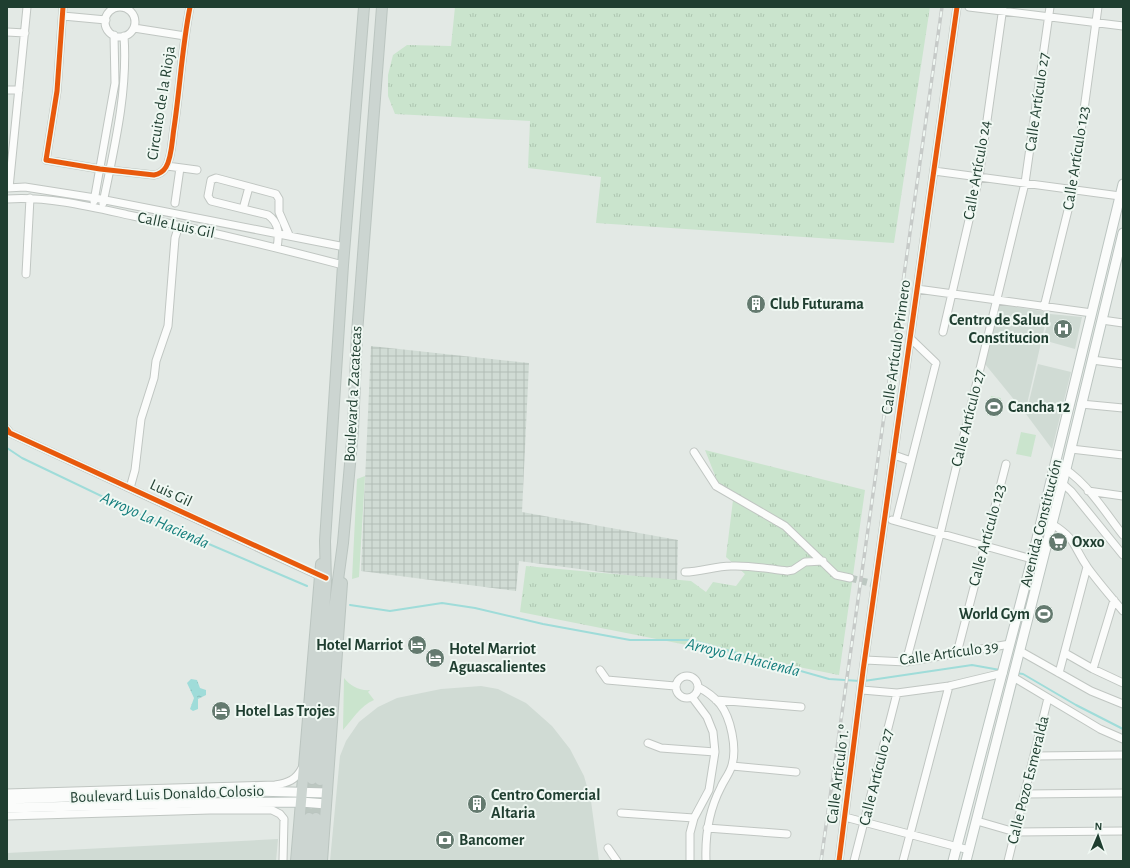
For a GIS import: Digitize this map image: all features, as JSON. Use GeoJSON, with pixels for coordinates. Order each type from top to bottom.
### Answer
{"type":"FeatureCollection","features":[{"type":"Feature","properties":{"kind":"main road","name":"Boulevard a Zacatecas"},"geometry":{"type":"LineString","coordinates":[[364,7],[345,247],[322,577],[316,780],[330,639],[343,543],[352,430],[357,333],[382,7]]}},
{"type":"Feature","properties":{"kind":"main road","name":"Avenida Constitución"},"geometry":{"type":"LineString","coordinates":[[953,861],[1008,654],[1056,464],[1123,184]]}},
{"type":"Feature","properties":{"kind":"main road","name":"Avenida Constitución"},"geometry":{"type":"LineString","coordinates":[[966,861],[1071,449],[1123,233]]}},
{"type":"Feature","properties":{"kind":"main road"},"geometry":{"type":"LineString","coordinates":[[322,861],[340,625],[343,543]]}},
{"type":"Feature","properties":{"kind":"main road"},"geometry":{"type":"LineString","coordinates":[[295,858],[322,577]]}},
{"type":"Feature","properties":{"kind":"main road"},"geometry":{"type":"LineString","coordinates":[[245,786],[255,791]]}},
{"type":"Feature","properties":{"kind":"main road"},"geometry":{"type":"LineString","coordinates":[[167,794],[174,788]]}},
{"type":"Feature","properties":{"kind":"main road","name":"Boulevard Luis Donaldo Colosio"},"geometry":{"type":"LineString","coordinates":[[7,799],[255,791],[302,791],[327,793]]}},
{"type":"Feature","properties":{"kind":"main road"},"geometry":{"type":"LineString","coordinates":[[7,799],[13,802],[42,808]]}},
{"type":"Feature","properties":{"kind":"main road","name":"Boulevard Luis Donaldo Colosio"},"geometry":{"type":"LineString","coordinates":[[7,808],[193,803],[301,802],[326,804]]}},
{"type":"Feature","properties":{"kind":"main road"},"geometry":{"type":"LineString","coordinates":[[193,803],[210,810]]}},
{"type":"Feature","properties":{"kind":"main road"},"geometry":{"type":"LineString","coordinates":[[95,813],[107,806]]}},
{"type":"Feature","properties":{"kind":"main road"},"geometry":{"type":"LineString","coordinates":[[306,861],[312,818],[313,861]]}},
{"type":"Feature","properties":{"kind":"street"},"geometry":{"type":"LineString","coordinates":[[8,188],[10,144],[19,90],[27,7]]}},
{"type":"Feature","properties":{"kind":"street","name":"Circuito de la Rioja"},"geometry":{"type":"LineString","coordinates":[[63,7],[57,92],[46,160],[100,169],[154,175],[161,173],[167,166],[181,78],[184,36],[190,7]]}},
{"type":"Feature","properties":{"kind":"street","name":"Calle Artículo Primero"},"geometry":{"type":"LineString","coordinates":[[862,688],[875,584],[957,7]]}},
{"type":"Feature","properties":{"kind":"street"},"geometry":{"type":"LineString","coordinates":[[969,7],[1003,9],[1049,17],[1123,26]]}},
{"type":"Feature","properties":{"kind":"street","name":"Calle Artículo 27"},"geometry":{"type":"LineString","coordinates":[[906,662],[940,534],[1025,183],[1050,7]]}},
{"type":"Feature","properties":{"kind":"street","name":"Calle Artículo 123"},"geometry":{"type":"LineString","coordinates":[[1044,307],[1072,190],[1098,7]]}},
{"type":"Feature","properties":{"kind":"street"},"geometry":{"type":"LineString","coordinates":[[134,28],[133,15],[127,8],[118,8],[110,12],[106,20],[107,29],[114,35],[124,36],[134,28],[184,36]]}},
{"type":"Feature","properties":{"kind":"street","name":"Calle Artículo 24"},"geometry":{"type":"LineString","coordinates":[[943,332],[979,177],[1003,9]]}},
{"type":"Feature","properties":{"kind":"street"},"geometry":{"type":"LineString","coordinates":[[63,16],[106,20]]}},
{"type":"Feature","properties":{"kind":"street"},"geometry":{"type":"LineString","coordinates":[[7,32],[25,33]]}},
{"type":"Feature","properties":{"kind":"street"},"geometry":{"type":"LineString","coordinates":[[93,208],[115,83],[114,35]]}},
{"type":"Feature","properties":{"kind":"street"},"geometry":{"type":"LineString","coordinates":[[101,209],[121,108],[125,65],[124,36]]}},
{"type":"Feature","properties":{"kind":"street"},"geometry":{"type":"LineString","coordinates":[[7,90],[19,90]]}},
{"type":"Feature","properties":{"kind":"street"},"geometry":{"type":"LineString","coordinates":[[167,166],[198,170]]}},
{"type":"Feature","properties":{"kind":"street"},"geometry":{"type":"LineString","coordinates":[[175,203],[180,168]]}},
{"type":"Feature","properties":{"kind":"street"},"geometry":{"type":"LineString","coordinates":[[934,171],[1120,196]]}},
{"type":"Feature","properties":{"kind":"street"},"geometry":{"type":"LineString","coordinates":[[277,248],[279,233],[274,219],[268,216],[211,201],[208,196],[211,180],[216,178],[276,194],[279,199],[279,212],[289,235]]}},
{"type":"Feature","properties":{"kind":"street","name":"Calle Luis Gil"},"geometry":{"type":"LineString","coordinates":[[8,188],[25,187],[94,198],[345,247]]}},
{"type":"Feature","properties":{"kind":"street"},"geometry":{"type":"LineString","coordinates":[[243,209],[249,187]]}},
{"type":"Feature","properties":{"kind":"street"},"geometry":{"type":"LineString","coordinates":[[26,274],[30,198]]}},
{"type":"Feature","properties":{"kind":"street","name":"Calle Luis Gil"},"geometry":{"type":"LineString","coordinates":[[7,199],[30,198],[101,209],[179,225],[344,265]]}},
{"type":"Feature","properties":{"kind":"street"},"geometry":{"type":"LineString","coordinates":[[130,488],[135,470],[141,419],[154,378],[156,361],[168,326],[175,238],[179,225]]}},
{"type":"Feature","properties":{"kind":"street"},"geometry":{"type":"LineString","coordinates":[[917,289],[951,295],[1092,313]]}},
{"type":"Feature","properties":{"kind":"street"},"geometry":{"type":"LineString","coordinates":[[1102,320],[1123,323]]}},
{"type":"Feature","properties":{"kind":"street"},"geometry":{"type":"LineString","coordinates":[[896,521],[936,363],[910,338]]}},
{"type":"Feature","properties":{"kind":"street"},"geometry":{"type":"LineString","coordinates":[[1092,360],[1123,364]]}},
{"type":"Feature","properties":{"kind":"street"},"geometry":{"type":"LineString","coordinates":[[1081,404],[1123,408]]}},
{"type":"Feature","properties":{"kind":"street","name":"Luis Gil"},"geometry":{"type":"LineString","coordinates":[[7,429],[10,432],[322,577]]}},
{"type":"Feature","properties":{"kind":"street"},"geometry":{"type":"LineString","coordinates":[[1071,449],[1123,455]]}},
{"type":"Feature","properties":{"kind":"street"},"geometry":{"type":"LineString","coordinates":[[694,452],[716,486],[785,526],[836,575],[850,578]]}},
{"type":"Feature","properties":{"kind":"street"},"geometry":{"type":"LineString","coordinates":[[894,455],[911,461]]}},
{"type":"Feature","properties":{"kind":"street","name":"Calle Artículo 123"},"geometry":{"type":"LineString","coordinates":[[957,653],[1006,464]]}},
{"type":"Feature","properties":{"kind":"street"},"geometry":{"type":"LineString","coordinates":[[1056,464],[1066,469],[1088,491],[1123,534]]}},
{"type":"Feature","properties":{"kind":"street"},"geometry":{"type":"LineString","coordinates":[[1053,474],[1062,481],[1123,555]]}},
{"type":"Feature","properties":{"kind":"street"},"geometry":{"type":"LineString","coordinates":[[1088,491],[1123,496]]}},
{"type":"Feature","properties":{"kind":"street"},"geometry":{"type":"LineString","coordinates":[[885,518],[1032,559]]}},
{"type":"Feature","properties":{"kind":"street"},"geometry":{"type":"LineString","coordinates":[[1052,524],[1073,540],[1087,567],[1123,611]]}},
{"type":"Feature","properties":{"kind":"street"},"geometry":{"type":"LineString","coordinates":[[685,572],[699,572],[720,566],[787,571],[793,570],[805,562],[823,561]]}},
{"type":"Feature","properties":{"kind":"street"},"geometry":{"type":"LineString","coordinates":[[1060,673],[1087,567]]}},
{"type":"Feature","properties":{"kind":"street"},"geometry":{"type":"LineString","coordinates":[[1093,669],[1114,600]]}},
{"type":"Feature","properties":{"kind":"street","name":"Calle Artículo 39"},"geometry":{"type":"LineString","coordinates":[[865,660],[906,662],[1010,644]]}},
{"type":"Feature","properties":{"kind":"street"},"geometry":{"type":"LineString","coordinates":[[1019,653],[1060,673],[1091,691],[1123,704]]}},
{"type":"Feature","properties":{"kind":"street"},"geometry":{"type":"LineString","coordinates":[[1065,653],[1093,669],[1123,683]]}},
{"type":"Feature","properties":{"kind":"street"},"geometry":{"type":"LineString","coordinates":[[600,670],[607,680],[676,686]]}},
{"type":"Feature","properties":{"kind":"street","name":"Calle Artículo 39"},"geometry":{"type":"LineString","coordinates":[[862,688],[896,693],[949,686],[1003,672]]}},
{"type":"Feature","properties":{"kind":"street"},"geometry":{"type":"LineString","coordinates":[[676,686],[682,677],[689,676],[696,680],[698,687],[716,700],[721,706],[731,728],[733,749],[732,766],[718,794],[707,828],[705,842],[706,861]]}},
{"type":"Feature","properties":{"kind":"street"},"geometry":{"type":"LineString","coordinates":[[1014,676],[1100,729],[1123,739]]}},
{"type":"Feature","properties":{"kind":"street"},"geometry":{"type":"LineString","coordinates":[[676,686],[679,695],[686,698],[692,697],[698,687]]}},
{"type":"Feature","properties":{"kind":"street"},"geometry":{"type":"LineString","coordinates":[[903,861],[949,686]]}},
{"type":"Feature","properties":{"kind":"street","name":"Calle Artículo 1.º"},"geometry":{"type":"LineString","coordinates":[[839,861],[862,688]]}},
{"type":"Feature","properties":{"kind":"street","name":"Calle Artículo 27"},"geometry":{"type":"LineString","coordinates":[[854,861],[896,693]]}},
{"type":"Feature","properties":{"kind":"street"},"geometry":{"type":"LineString","coordinates":[[690,861],[690,833],[694,818],[709,790],[715,752],[713,732],[707,717],[692,697]]}},
{"type":"Feature","properties":{"kind":"street","name":"Calle Pozo Esmeralda"},"geometry":{"type":"LineString","coordinates":[[1008,861],[1048,698]]}},
{"type":"Feature","properties":{"kind":"street"},"geometry":{"type":"LineString","coordinates":[[716,700],[801,707]]}},
{"type":"Feature","properties":{"kind":"street"},"geometry":{"type":"LineString","coordinates":[[648,743],[661,748],[715,752]]}},
{"type":"Feature","properties":{"kind":"street"},"geometry":{"type":"LineString","coordinates":[[1035,756],[1123,755]]}},
{"type":"Feature","properties":{"kind":"street","name":"Boulevard Luis Donaldo Colosio"},"geometry":{"type":"LineString","coordinates":[[7,792],[285,784],[296,778],[304,764]]}},
{"type":"Feature","properties":{"kind":"street"},"geometry":{"type":"LineString","coordinates":[[732,766],[796,772]]}},
{"type":"Feature","properties":{"kind":"street"},"geometry":{"type":"LineString","coordinates":[[709,790],[718,794]]}},
{"type":"Feature","properties":{"kind":"street"},"geometry":{"type":"LineString","coordinates":[[1025,794],[1123,793]]}},
{"type":"Feature","properties":{"kind":"street","name":"Boulevard Luis Donaldo Colosio"},"geometry":{"type":"LineString","coordinates":[[7,816],[265,809],[275,811],[284,819],[283,861]]}},
{"type":"Feature","properties":{"kind":"street"},"geometry":{"type":"LineString","coordinates":[[621,813],[694,818]]}},
{"type":"Feature","properties":{"kind":"street"},"geometry":{"type":"LineString","coordinates":[[845,817],[865,821],[910,835],[969,850]]}},
{"type":"Feature","properties":{"kind":"street"},"geometry":{"type":"LineString","coordinates":[[977,820],[1015,832],[1123,831]]}},
{"type":"Feature","properties":{"kind":"street"},"geometry":{"type":"LineString","coordinates":[[707,828],[787,834]]}},
{"type":"Feature","properties":{"kind":"street"},"geometry":{"type":"LineString","coordinates":[[608,848],[617,861]]}},
{"type":"Feature","properties":{"kind":"shaded area"},"geometry":{"type":"Polygon","coordinates":[[[998,304],[1048,312],[1025,413],[985,364],[998,304]]]}},
{"type":"Feature","properties":{"kind":"shaded area","name":"Centro de Salud Constitucion"},"geometry":{"type":"Polygon","coordinates":[[[1050,314],[1082,317],[1075,349],[1043,340],[1050,314]]]}},
{"type":"Feature","properties":{"kind":"shaded area"},"geometry":{"type":"Polygon","coordinates":[[[371,346],[529,363],[522,512],[678,540],[677,582],[519,561],[516,591],[361,571],[371,346]]]}},
{"type":"Feature","properties":{"kind":"shaded area"},"geometry":{"type":"Polygon","coordinates":[[[1038,364],[1071,372],[1052,449],[1026,414],[1038,364]]]}},
{"type":"Feature","properties":{"kind":"shaded area","name":"Centro Comercial Altaria"},"geometry":{"type":"Polygon","coordinates":[[[481,686],[498,689],[526,703],[552,726],[570,749],[584,776],[591,801],[599,861],[330,861],[340,756],[346,741],[359,722],[378,707],[397,698],[441,689],[481,686]]]}},
{"type":"Feature","properties":{"kind":"shaded area"},"geometry":{"type":"Polygon","coordinates":[[[278,839],[276,861],[7,861],[7,853],[278,839]]]}},
{"type":"Feature","properties":{"kind":"green space"},"geometry":{"type":"Polygon","coordinates":[[[455,7],[930,7],[894,243],[596,223],[601,177],[528,168],[530,121],[395,114],[388,96],[388,75],[393,55],[407,45],[451,46],[455,7]]]}},
{"type":"Feature","properties":{"kind":"green space","name":"Cancha 12"},"geometry":{"type":"Polygon","coordinates":[[[991,396],[1001,398],[997,417],[987,415],[991,396]]]}},
{"type":"Feature","properties":{"kind":"green space"},"geometry":{"type":"Polygon","coordinates":[[[1021,432],[1036,435],[1031,457],[1016,454],[1021,432]]]}},
{"type":"Feature","properties":{"kind":"green space"},"geometry":{"type":"Polygon","coordinates":[[[705,450],[865,490],[839,675],[520,612],[526,566],[691,581],[706,592],[713,582],[736,586],[745,574],[726,557],[733,500],[718,483],[705,450]]]}},
{"type":"Feature","properties":{"kind":"green space"},"geometry":{"type":"Polygon","coordinates":[[[365,476],[359,577],[352,579],[357,479],[365,476]]]}},
{"type":"Feature","properties":{"kind":"green space"},"geometry":{"type":"Polygon","coordinates":[[[344,678],[356,687],[363,690],[370,690],[368,692],[374,700],[360,709],[343,730],[344,678]]]}},
{"type":"Feature","properties":{"kind":"water"},"geometry":{"type":"Polygon","coordinates":[[[191,679],[197,680],[200,688],[206,690],[206,695],[198,699],[198,709],[193,711],[190,709],[194,698],[187,683],[191,679]]]}},
{"type":"Feature","properties":{"kind":"waterway","name":"Arroyo La Hacienda"},"geometry":{"type":"LineString","coordinates":[[7,448],[22,458],[141,515],[307,586]]}},
{"type":"Feature","properties":{"kind":"waterway","name":"Arroyo La Hacienda"},"geometry":{"type":"LineString","coordinates":[[350,605],[390,611],[442,603],[475,608],[543,624],[630,640],[691,640],[829,679],[860,681]]}},
{"type":"Feature","properties":{"kind":"waterway","name":"Arroyo La Hacienda"},"geometry":{"type":"LineString","coordinates":[[864,681],[972,665],[1000,670]]}},
{"type":"Feature","properties":{"kind":"waterway","name":"Arroyo La Hacienda"},"geometry":{"type":"LineString","coordinates":[[1016,673],[1023,674],[1076,705],[1123,729]]}},
{"type":"Feature","properties":{"kind":"tunnel"},"geometry":{"type":"LineString","coordinates":[[850,578],[874,584]]}},
{"type":"Feature","properties":{"kind":"tunnel"},"geometry":{"type":"LineString","coordinates":[[309,818],[312,779]]}},
{"type":"Feature","properties":{"kind":"tunnel"},"geometry":{"type":"LineString","coordinates":[[316,818],[320,780]]}},
{"type":"Feature","properties":{"kind":"railway"},"geometry":{"type":"LineString","coordinates":[[821,861],[942,7]]}},
{"type":"Feature","properties":{"kind":"cycle path"},"geometry":{"type":"LineString","coordinates":[[63,7],[57,91],[46,160],[100,169],[154,175],[165,169],[171,153],[190,7]]}},
{"type":"Feature","properties":{"kind":"cycle path"},"geometry":{"type":"LineString","coordinates":[[839,861],[863,671],[957,7]]}},
{"type":"Feature","properties":{"kind":"cycle path"},"geometry":{"type":"LineString","coordinates":[[7,429],[10,433],[326,578]]}},
{"type":"Feature","properties":{"kind":"place","name":"Club Futurama"},"geometry":{"type":"Point","coordinates":[756,304]}},
{"type":"Feature","properties":{"kind":"place","name":"Centro de Salud Constitucion"},"geometry":{"type":"Point","coordinates":[1063,329]}},
{"type":"Feature","properties":{"kind":"place","name":"Cancha 12"},"geometry":{"type":"Point","coordinates":[994,407]}},
{"type":"Feature","properties":{"kind":"place","name":"Oxxo"},"geometry":{"type":"Point","coordinates":[1058,542]}},
{"type":"Feature","properties":{"kind":"place","name":"World Gym"},"geometry":{"type":"Point","coordinates":[1044,614]}},
{"type":"Feature","properties":{"kind":"place","name":"Hotel Marriot"},"geometry":{"type":"Point","coordinates":[417,645]}},
{"type":"Feature","properties":{"kind":"place","name":"Hotel Marriot Aguascalientes"},"geometry":{"type":"Point","coordinates":[435,658]}},
{"type":"Feature","properties":{"kind":"place","name":"Hotel Las Trojes"},"geometry":{"type":"Point","coordinates":[221,711]}},
{"type":"Feature","properties":{"kind":"place","name":"Centro Comercial Altaria"},"geometry":{"type":"Point","coordinates":[477,804]}},
{"type":"Feature","properties":{"kind":"place","name":"Bancomer"},"geometry":{"type":"Point","coordinates":[445,840]}}]}
